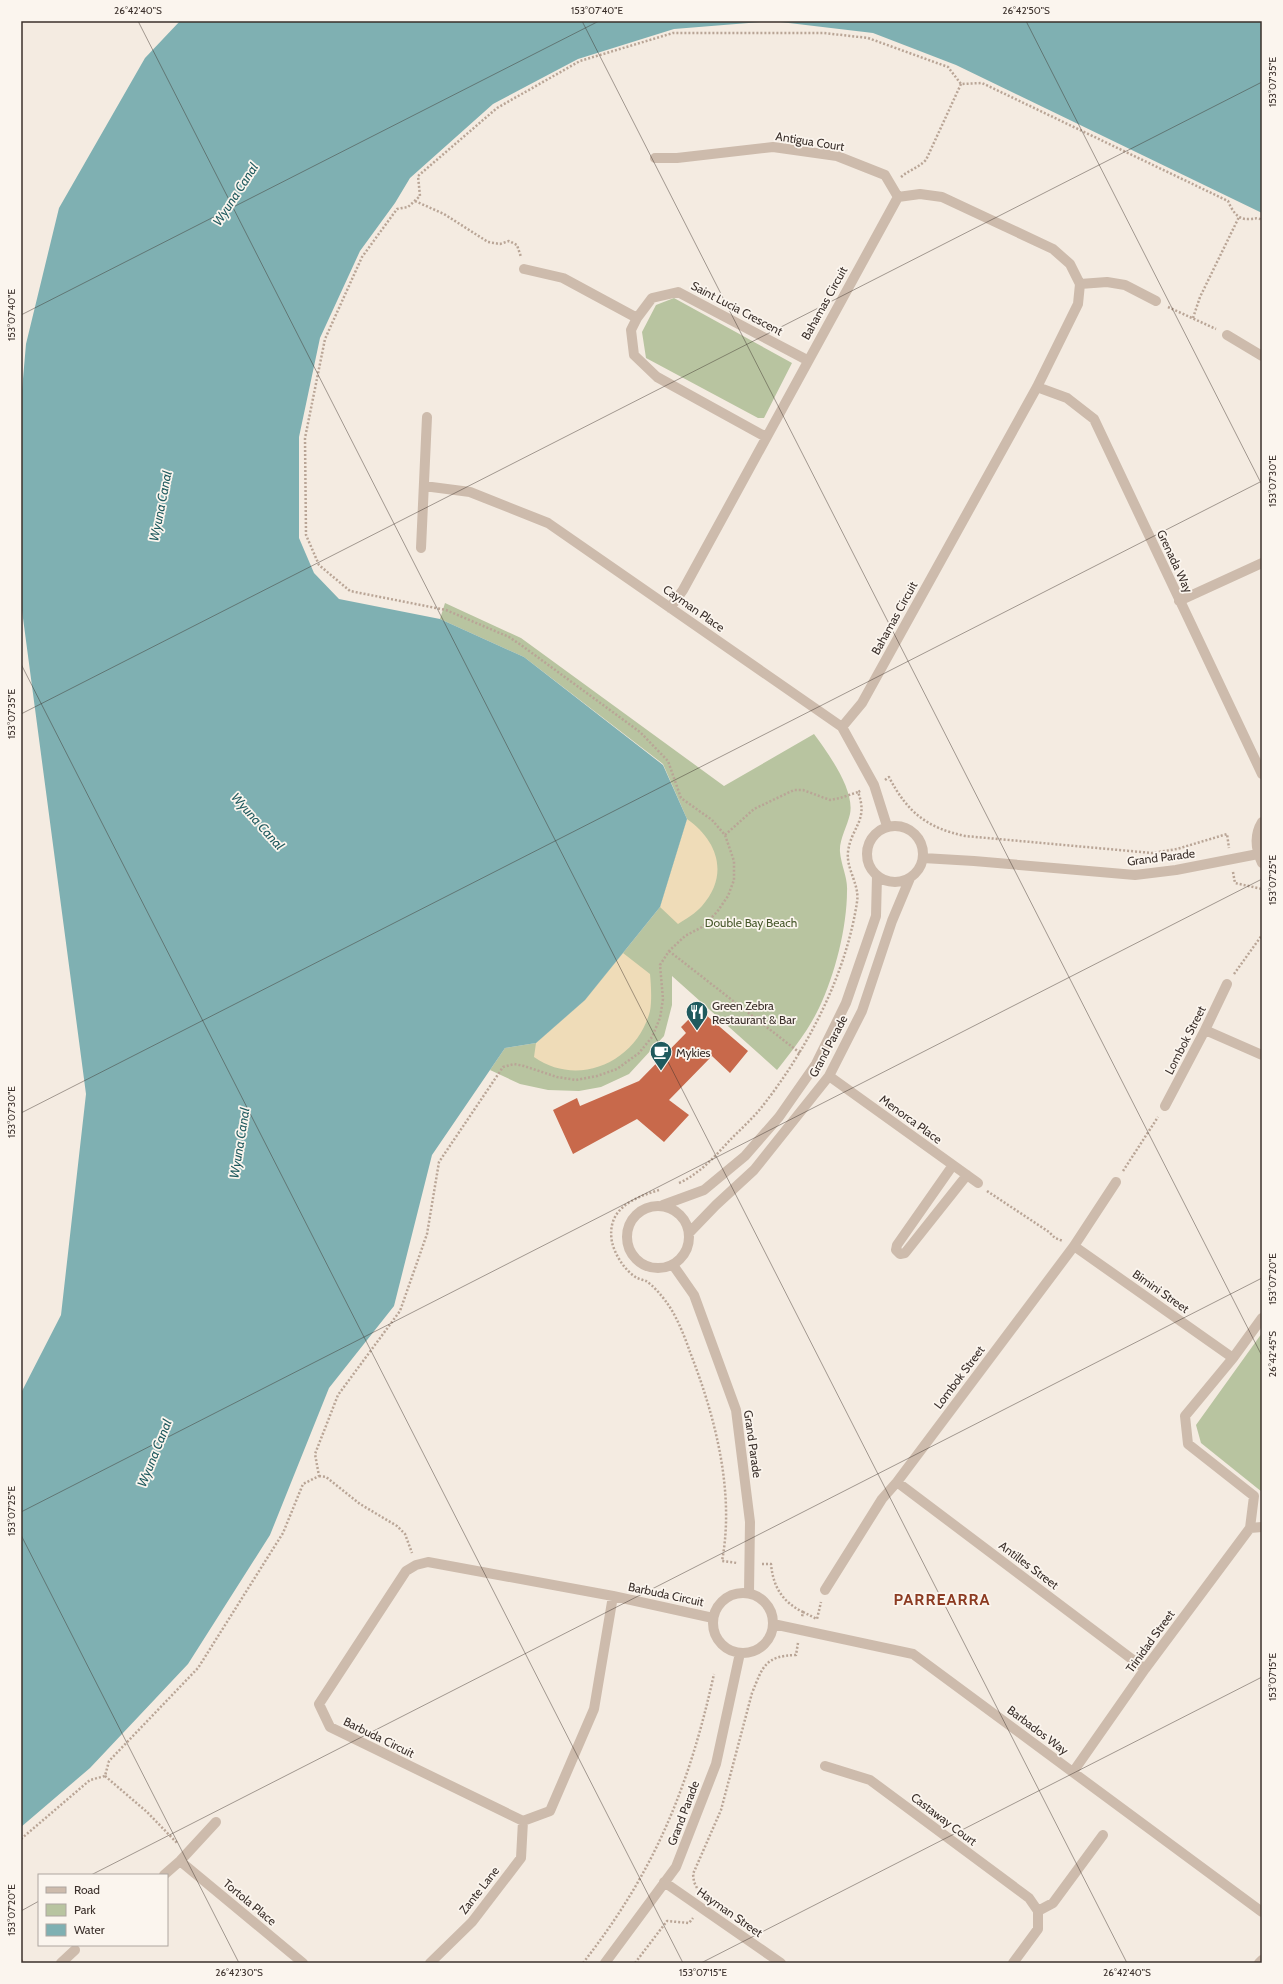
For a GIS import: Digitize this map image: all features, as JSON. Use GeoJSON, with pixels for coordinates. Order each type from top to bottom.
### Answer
{"type":"FeatureCollection","features":[{"type":"Feature","properties":{"kind":"street","name":"Antigua Court"},"geometry":{"type":"LineString","coordinates":[[655,158],[677,158],[773,147],[837,156],[885,174],[898,197]]}},
{"type":"Feature","properties":{"kind":"street"},"geometry":{"type":"LineString","coordinates":[[898,197],[920,194],[942,197],[1053,249],[1070,264],[1080,284],[1106,282],[1125,285],[1156,301]]}},
{"type":"Feature","properties":{"kind":"street","name":"Bahamas Circuit"},"geometry":{"type":"LineString","coordinates":[[670,608],[683,590],[807,360],[898,197]]}},
{"type":"Feature","properties":{"kind":"street"},"geometry":{"type":"LineString","coordinates":[[524,269],[563,278],[637,318]]}},
{"type":"Feature","properties":{"kind":"street","name":"Bahamas Circuit"},"geometry":{"type":"LineString","coordinates":[[842,727],[862,703],[1037,388],[1078,304],[1080,284]]}},
{"type":"Feature","properties":{"kind":"street","name":"Saint Lucia Crescent"},"geometry":{"type":"LineString","coordinates":[[766,437],[657,377],[634,355],[631,330],[637,318],[652,298],[678,292],[807,360]]}},
{"type":"Feature","properties":{"kind":"street"},"geometry":{"type":"LineString","coordinates":[[1227,335],[1262,356]]}},
{"type":"Feature","properties":{"kind":"street","name":"Grenada Way"},"geometry":{"type":"LineString","coordinates":[[1037,388],[1068,398],[1094,418],[1179,601],[1262,774]]}},
{"type":"Feature","properties":{"kind":"street"},"geometry":{"type":"LineString","coordinates":[[421,548],[427,417]]}},
{"type":"Feature","properties":{"kind":"street","name":"Cayman Place"},"geometry":{"type":"LineString","coordinates":[[424,486],[470,492],[548,523],[842,727],[874,785],[887,826]]}},
{"type":"Feature","properties":{"kind":"street"},"geometry":{"type":"LineString","coordinates":[[1179,601],[1262,563]]}},
{"type":"Feature","properties":{"kind":"street"},"geometry":{"type":"LineString","coordinates":[[1260,858],[1256,840],[1262,822]]}},
{"type":"Feature","properties":{"kind":"street"},"geometry":{"type":"LineString","coordinates":[[896,825],[905,827],[913,832],[923,848],[923,858],[916,873],[902,882],[893,882],[877,876],[868,863],[866,848],[874,834],[887,826],[896,825]]}},
{"type":"Feature","properties":{"kind":"street","name":"Grand Parade"},"geometry":{"type":"LineString","coordinates":[[923,858],[1135,875],[1260,858]]}},
{"type":"Feature","properties":{"kind":"street","name":"Grand Parade"},"geometry":{"type":"LineString","coordinates":[[663,1205],[704,1190],[745,1156],[779,1117],[816,1064],[846,1003],[876,916],[877,876]]}},
{"type":"Feature","properties":{"kind":"street","name":"Grand Parade"},"geometry":{"type":"LineString","coordinates":[[689,1233],[716,1205],[754,1170],[830,1076],[862,1011],[892,920],[910,878]]}},
{"type":"Feature","properties":{"kind":"street","name":"Lombok Street"},"geometry":{"type":"LineString","coordinates":[[1165,1106],[1205,1030],[1227,984]]}},
{"type":"Feature","properties":{"kind":"street"},"geometry":{"type":"LineString","coordinates":[[1205,1030],[1262,1055]]}},
{"type":"Feature","properties":{"kind":"street","name":"Menorca Place"},"geometry":{"type":"LineString","coordinates":[[830,1076],[978,1183]]}},
{"type":"Feature","properties":{"kind":"street"},"geometry":{"type":"LineString","coordinates":[[953,1165],[897,1245],[896,1250],[900,1254],[905,1253],[967,1175]]}},
{"type":"Feature","properties":{"kind":"street","name":"Lombok Street"},"geometry":{"type":"LineString","coordinates":[[825,1590],[882,1498],[897,1482],[1074,1246],[1116,1182]]}},
{"type":"Feature","properties":{"kind":"street"},"geometry":{"type":"LineString","coordinates":[[663,1205],[673,1209],[681,1215],[686,1223],[689,1233],[686,1251],[673,1265],[662,1268],[652,1268],[642,1264],[633,1256],[627,1241],[628,1225],[634,1216],[642,1209],[663,1205]]}},
{"type":"Feature","properties":{"kind":"street","name":"Bimini Street"},"geometry":{"type":"LineString","coordinates":[[1074,1246],[1233,1358]]}},
{"type":"Feature","properties":{"kind":"street","name":"Grand Parade"},"geometry":{"type":"LineString","coordinates":[[673,1265],[694,1295],[736,1410],[750,1522],[749,1593]]}},
{"type":"Feature","properties":{"kind":"street"},"geometry":{"type":"LineString","coordinates":[[1262,1318],[1233,1358],[1185,1416],[1188,1444],[1254,1496],[1250,1528],[1262,1527]]}},
{"type":"Feature","properties":{"kind":"street","name":"Antilles Street"},"geometry":{"type":"LineString","coordinates":[[897,1482],[1145,1669]]}},
{"type":"Feature","properties":{"kind":"street","name":"Trinidad Street"},"geometry":{"type":"LineString","coordinates":[[1073,1772],[1145,1669],[1250,1528]]}},
{"type":"Feature","properties":{"kind":"street","name":"Barbuda Circuit"},"geometry":{"type":"LineString","coordinates":[[613,1596],[594,1709],[550,1811],[523,1821],[330,1728],[319,1704],[406,1572],[416,1565],[428,1562],[613,1596],[713,1618]]}},
{"type":"Feature","properties":{"kind":"street"},"geometry":{"type":"LineString","coordinates":[[739,1593],[749,1593],[757,1596],[769,1608],[773,1624],[771,1634],[759,1649],[740,1653],[730,1650],[719,1641],[713,1627],[713,1618],[716,1609],[722,1601],[739,1593]]}},
{"type":"Feature","properties":{"kind":"street","name":"Barbados Way"},"geometry":{"type":"LineString","coordinates":[[773,1624],[913,1654],[1262,1912]]}},
{"type":"Feature","properties":{"kind":"street","name":"Grand Parade"},"geometry":{"type":"LineString","coordinates":[[605,1963],[676,1867],[716,1764],[740,1653]]}},
{"type":"Feature","properties":{"kind":"street","name":"Castaway Court"},"geometry":{"type":"LineString","coordinates":[[824,1766],[870,1780],[1029,1898],[1038,1910]]}},
{"type":"Feature","properties":{"kind":"street","name":"Zante Lane"},"geometry":{"type":"LineString","coordinates":[[430,1963],[472,1922],[521,1858],[523,1821]]}},
{"type":"Feature","properties":{"kind":"street"},"geometry":{"type":"LineString","coordinates":[[165,1874],[180,1861],[216,1822]]}},
{"type":"Feature","properties":{"kind":"street"},"geometry":{"type":"LineString","coordinates":[[1013,1963],[1038,1929],[1038,1910],[1054,1903],[1103,1835]]}},
{"type":"Feature","properties":{"kind":"street","name":"Tortola Place"},"geometry":{"type":"LineString","coordinates":[[180,1861],[303,1963]]}},
{"type":"Feature","properties":{"kind":"street","name":"Hayman Street"},"geometry":{"type":"LineString","coordinates":[[664,1882],[770,1960],[781,1963]]}},
{"type":"Feature","properties":{"kind":"street"},"geometry":{"type":"LineString","coordinates":[[61,1963],[75,1950]]}},
{"type":"Feature","properties":{"kind":"path"},"geometry":{"type":"LineString","coordinates":[[319,1476],[315,1454],[338,1395],[400,1311],[427,1234],[439,1162],[503,1067],[514,1064],[557,1077],[576,1080],[597,1076],[617,1069],[639,1053],[652,1037],[660,1018],[664,999],[660,965],[669,951],[685,936],[702,927],[718,912],[728,896],[734,880],[734,861],[725,835],[712,820],[681,798],[668,762],[640,732],[509,637],[446,610],[350,590],[318,565],[306,535],[305,438],[325,339],[362,257],[397,209],[408,206],[420,196],[418,176],[497,108],[580,61],[673,33],[824,33],[868,38],[948,67],[961,84]]}},
{"type":"Feature","properties":{"kind":"path"},"geometry":{"type":"LineString","coordinates":[[961,84],[982,83],[1228,201],[1232,212],[1247,220],[1258,218],[1262,220]]}},
{"type":"Feature","properties":{"kind":"path"},"geometry":{"type":"LineString","coordinates":[[898,197],[900,178],[910,170],[919,167],[926,160],[961,84]]}},
{"type":"Feature","properties":{"kind":"path"},"geometry":{"type":"LineString","coordinates":[[415,201],[444,214],[488,242],[500,244],[509,240],[517,245],[524,269]]}},
{"type":"Feature","properties":{"kind":"path"},"geometry":{"type":"LineString","coordinates":[[1193,318],[1200,297],[1239,216]]}},
{"type":"Feature","properties":{"kind":"path"},"geometry":{"type":"LineString","coordinates":[[1156,301],[1227,335]]}},
{"type":"Feature","properties":{"kind":"path"},"geometry":{"type":"LineString","coordinates":[[725,835],[754,809],[794,790],[802,790],[830,800],[858,792]]}},
{"type":"Feature","properties":{"kind":"path"},"geometry":{"type":"LineString","coordinates":[[1227,984],[1262,935]]}},
{"type":"Feature","properties":{"kind":"path"},"geometry":{"type":"LineString","coordinates":[[669,951],[800,1053]]}},
{"type":"Feature","properties":{"kind":"path"},"geometry":{"type":"LineString","coordinates":[[1116,1182],[1165,1106]]}},
{"type":"Feature","properties":{"kind":"path"},"geometry":{"type":"LineString","coordinates":[[978,1183],[993,1197],[1009,1205],[1055,1238],[1074,1246]]}},
{"type":"Feature","properties":{"kind":"path"},"geometry":{"type":"LineString","coordinates":[[105,1776],[109,1761],[198,1668],[284,1533],[303,1484],[319,1476],[326,1477],[360,1504],[397,1526],[405,1534],[416,1565]]}},
{"type":"Feature","properties":{"kind":"path"},"geometry":{"type":"LineString","coordinates":[[771,1564],[773,1583],[776,1589],[791,1604],[817,1619],[825,1590]]}},
{"type":"Feature","properties":{"kind":"path"},"geometry":{"type":"LineString","coordinates":[[698,1890],[694,1882],[693,1874],[720,1810],[752,1693],[766,1664],[778,1656],[796,1655],[803,1612]]}},
{"type":"Feature","properties":{"kind":"path"},"geometry":{"type":"LineString","coordinates":[[582,1963],[625,1906],[660,1842],[683,1788],[693,1759],[714,1674]]}},
{"type":"Feature","properties":{"kind":"path"},"geometry":{"type":"LineString","coordinates":[[21,1839],[90,1780],[105,1776]]}},
{"type":"Feature","properties":{"kind":"path"},"geometry":{"type":"LineString","coordinates":[[105,1776],[147,1812],[187,1853]]}},
{"type":"Feature","properties":{"kind":"path"},"geometry":{"type":"LineString","coordinates":[[636,1963],[667,1921],[689,1923],[701,1908]]}},
{"type":"Feature","properties":{"kind":"path"},"geometry":{"type":"LineString","coordinates":[[21,1960],[24,1963]]}},
{"type":"Feature","properties":{"kind":"green space"},"geometry":{"type":"Polygon","coordinates":[[[674,298],[792,363],[764,418],[758,418],[646,358],[642,332],[656,305],[674,298]]]}},
{"type":"Feature","properties":{"kind":"green space","name":"Double Bay Beach"},"geometry":{"type":"Polygon","coordinates":[[[445,603],[521,638],[724,786],[814,734],[820,742],[839,772],[848,794],[850,804],[850,814],[840,847],[847,886],[845,920],[835,966],[825,995],[805,1033],[777,1070],[672,976],[672,1005],[664,1036],[629,1074],[601,1087],[579,1091],[548,1090],[520,1084],[490,1070],[505,1048],[536,1043],[585,1000],[660,907],[687,819],[663,764],[524,657],[440,619],[445,603]]]}},
{"type":"Feature","properties":{"kind":"green space"},"geometry":{"type":"Polygon","coordinates":[[[1262,1333],[1262,1492],[1201,1443],[1196,1425],[1262,1333]]]}},
{"type":"Feature","properties":{"kind":"sand"},"geometry":{"type":"Polygon","coordinates":[[[687,819],[706,837],[712,847],[716,858],[716,882],[711,894],[702,906],[678,924],[660,907],[687,819]]]}},
{"type":"Feature","properties":{"kind":"sand"},"geometry":{"type":"Polygon","coordinates":[[[623,953],[650,974],[650,1011],[643,1029],[633,1044],[619,1056],[604,1065],[587,1070],[569,1070],[551,1066],[534,1057],[536,1043],[585,1000],[623,953]]]}},
{"type":"Feature","properties":{"kind":"water","name":"Wyuna Canal"},"geometry":{"type":"Polygon","coordinates":[[[180,21],[772,21],[674,29],[578,59],[493,104],[410,178],[395,203],[360,251],[320,338],[299,437],[299,538],[314,573],[339,599],[440,619],[524,657],[663,765],[687,819],[660,907],[585,1000],[536,1043],[505,1048],[432,1155],[394,1306],[329,1388],[270,1535],[188,1664],[90,1768],[21,1827],[21,1393],[61,1315],[86,1094],[21,603],[21,402],[26,344],[59,208],[145,58],[180,21]]]}},
{"type":"Feature","properties":{"kind":"water"},"geometry":{"type":"Polygon","coordinates":[[[772,21],[1262,21],[1262,213],[956,65],[873,33],[772,21]]]}},
{"type":"Feature","properties":{"kind":"building"},"geometry":{"type":"Polygon","coordinates":[[[699,1009],[748,1051],[730,1073],[712,1056],[669,1100],[689,1115],[664,1142],[637,1119],[573,1154],[553,1110],[577,1098],[580,1106],[639,1081],[686,1033],[681,1027],[699,1009]]]}},
{"type":"Feature","properties":{"kind":"place","name":"Green Zebra Restaurant & Bar"},"geometry":{"type":"Point","coordinates":[697,1032]}},
{"type":"Feature","properties":{"kind":"place","name":"Mykies"},"geometry":{"type":"Point","coordinates":[661,1072]}},
{"type":"Feature","properties":{"kind":"district","name":"PARREARRA"},"geometry":{"type":"Point","coordinates":[942,1599]}}]}
